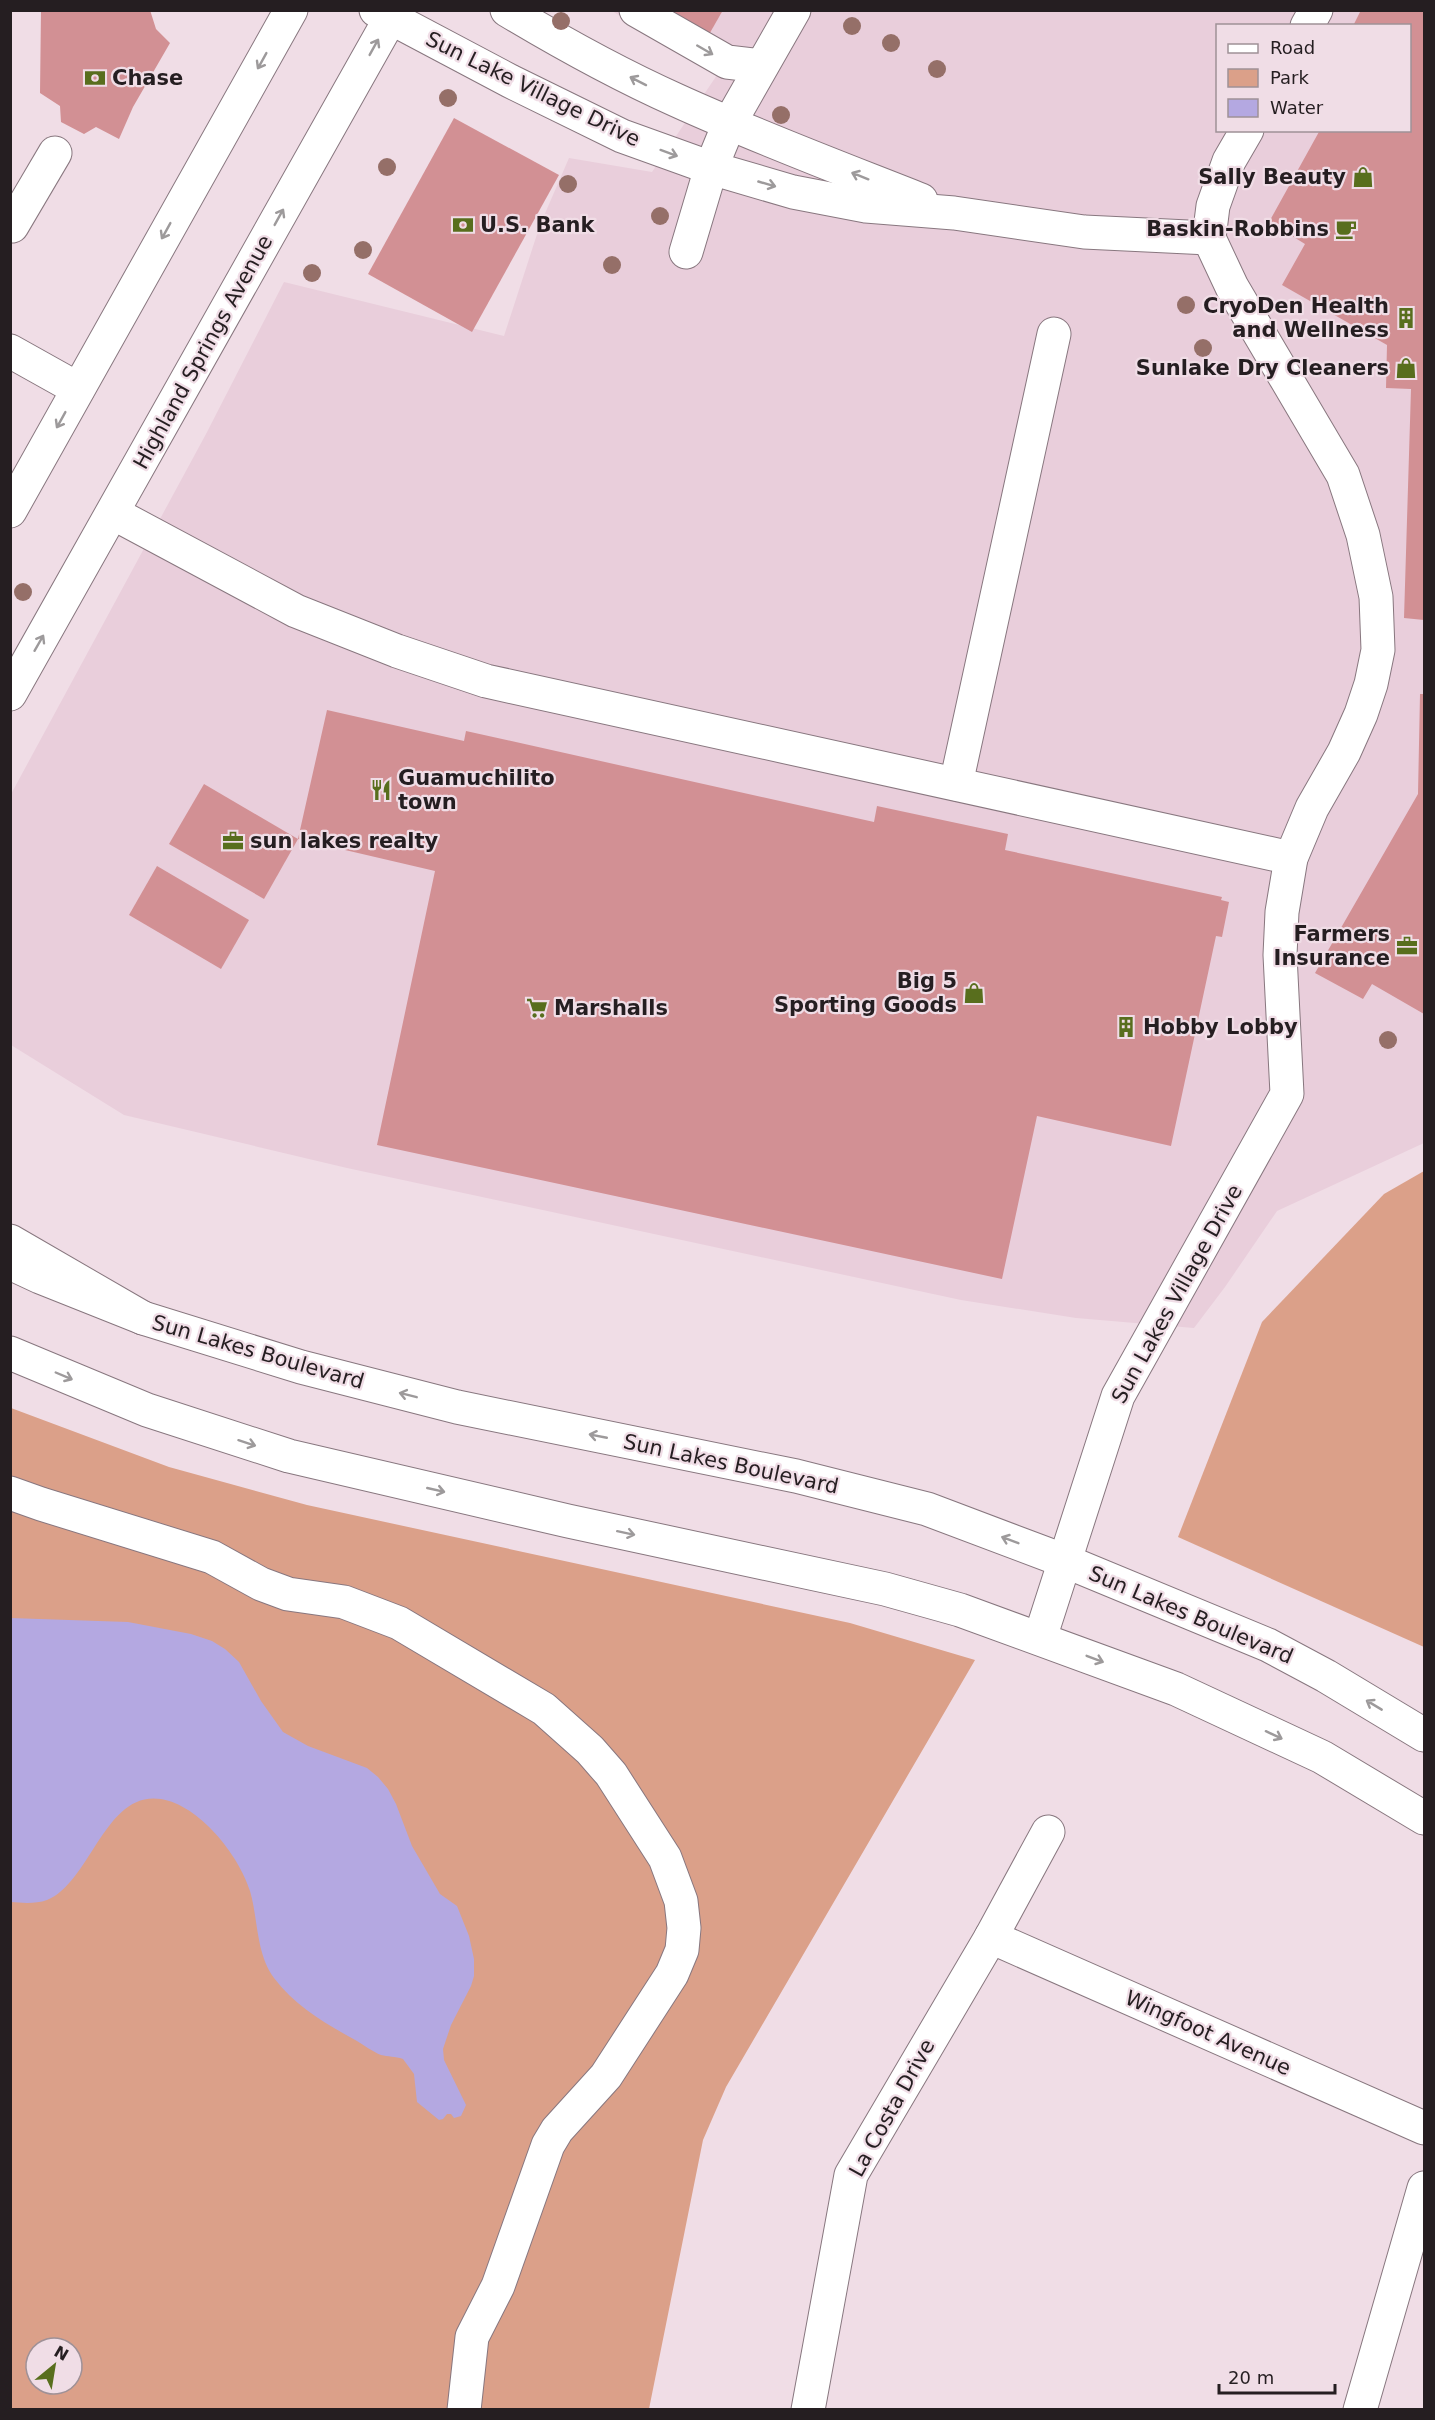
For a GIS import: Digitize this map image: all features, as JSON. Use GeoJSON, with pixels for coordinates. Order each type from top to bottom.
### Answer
{"type":"FeatureCollection","features":[{"type":"Feature","properties":{"kind":"street"},"geometry":{"type":"LineString","coordinates":[[10,511],[291,10]]}},
{"type":"Feature","properties":{"kind":"street"},"geometry":{"type":"LineString","coordinates":[[507,10],[561,42],[729,124],[954,213],[1084,232],[1209,238]]}},
{"type":"Feature","properties":{"kind":"street"},"geometry":{"type":"LineString","coordinates":[[636,10],[727,62],[761,66]]}},
{"type":"Feature","properties":{"kind":"street"},"geometry":{"type":"LineString","coordinates":[[686,252],[711,168],[729,124],[794,10]]}},
{"type":"Feature","properties":{"kind":"street"},"geometry":{"type":"LineString","coordinates":[[1308,24],[1316,10]]}},
{"type":"Feature","properties":{"kind":"street","name":"Sun Lake Village Drive"},"geometry":{"type":"LineString","coordinates":[[387,13],[510,81],[622,136],[711,168],[793,192],[867,206],[954,213]]}},
{"type":"Feature","properties":{"kind":"street","name":"Highland Springs Avenue"},"geometry":{"type":"LineString","coordinates":[[10,694],[113,513],[387,13]]}},
{"type":"Feature","properties":{"kind":"street"},"geometry":{"type":"LineString","coordinates":[[113,513],[296,611],[397,651],[486,681],[1291,858],[1312,808],[1344,752],[1371,684],[1378,650],[1376,597],[1363,535],[1343,475],[1232,287],[1209,238],[1213,206],[1229,161],[1246,132]]}},
{"type":"Feature","properties":{"kind":"street"},"geometry":{"type":"LineString","coordinates":[[12,226],[55,153]]}},
{"type":"Feature","properties":{"kind":"street"},"geometry":{"type":"LineString","coordinates":[[956,784],[1054,334]]}},
{"type":"Feature","properties":{"kind":"street"},"geometry":{"type":"LineString","coordinates":[[10,351],[78,389]]}},
{"type":"Feature","properties":{"kind":"street","name":"Sun Lakes Village Drive"},"geometry":{"type":"LineString","coordinates":[[1040,1638],[1118,1396],[1287,1094],[1280,955],[1282,912],[1291,858]]}},
{"type":"Feature","properties":{"kind":"street"},"geometry":{"type":"LineString","coordinates":[[10,1241],[143,1318]]}},
{"type":"Feature","properties":{"kind":"street","name":"Sun Lakes Boulevard"},"geometry":{"type":"LineString","coordinates":[[10,1263],[39,1277],[143,1318],[301,1367],[457,1407],[796,1476],[927,1509],[1065,1561],[1268,1645],[1326,1676],[1425,1735]]}},
{"type":"Feature","properties":{"kind":"street"},"geometry":{"type":"LineString","coordinates":[[10,1353],[147,1410],[289,1456],[568,1521],[885,1589],[960,1610],[1176,1689],[1322,1756],[1425,1818]]}},
{"type":"Feature","properties":{"kind":"street"},"geometry":{"type":"LineString","coordinates":[[10,1493],[212,1557],[261,1584],[288,1594],[344,1602],[399,1623],[426,1637],[544,1709],[566,1727],[611,1774],[665,1858],[681,1901],[684,1928],[682,1950],[668,1981],[606,2076],[557,2130],[548,2145],[498,2286],[472,2337],[464,2409]]}},
{"type":"Feature","properties":{"kind":"street","name":"La Costa Drive"},"geometry":{"type":"LineString","coordinates":[[808,2409],[851,2175],[991,1937],[1048,1832]]}},
{"type":"Feature","properties":{"kind":"street","name":"Wingfoot Avenue"},"geometry":{"type":"LineString","coordinates":[[991,1937],[1425,2128]]}},
{"type":"Feature","properties":{"kind":"street"},"geometry":{"type":"LineString","coordinates":[[1360,2409],[1425,2188]]}},
{"type":"Feature","properties":{"kind":"shaded area"},"geometry":{"type":"Polygon","coordinates":[[[612,11],[1424,11],[1424,1143],[1277,1211],[1194,1328],[1076,1318],[961,1300],[347,1168],[124,1115],[11,1045],[10,796],[206,434],[284,282],[504,336],[540,225],[569,158],[652,172],[717,75],[612,11]]]}},
{"type":"Feature","properties":{"kind":"green space"},"geometry":{"type":"Polygon","coordinates":[[[1424,1171],[1424,1647],[1178,1537],[1262,1322],[1384,1194],[1424,1171]]]}},
{"type":"Feature","properties":{"kind":"green space"},"geometry":{"type":"Polygon","coordinates":[[[11,1408],[169,1467],[307,1505],[850,1623],[975,1660],[726,2087],[703,2140],[649,2409],[11,2409],[11,1408]]]}},
{"type":"Feature","properties":{"kind":"water"},"geometry":{"type":"Polygon","coordinates":[[[10,1618],[128,1622],[191,1634],[212,1641],[239,1662],[261,1701],[283,1732],[308,1746],[367,1768],[378,1777],[396,1804],[412,1846],[440,1894],[457,1906],[469,1936],[474,1959],[474,1976],[451,2025],[443,2049],[444,2060],[466,2105],[461,2116],[454,2118],[451,2114],[447,2114],[439,2120],[417,2102],[414,2074],[403,2059],[381,2055],[312,2014],[292,1998],[268,1968],[258,1936],[250,1891],[237,1862],[203,1821],[175,1803],[161,1799],[142,1800],[126,1808],[112,1822],[76,1875],[62,1890],[43,1901],[11,1902],[10,1618]]]}},
{"type":"Feature","properties":{"kind":"building","name":"Chase"},"geometry":{"type":"Polygon","coordinates":[[[41,10],[150,10],[156,29],[170,43],[133,107],[119,139],[96,127],[84,134],[61,122],[60,106],[40,93],[41,10]]]}},
{"type":"Feature","properties":{"kind":"building"},"geometry":{"type":"Polygon","coordinates":[[[662,10],[723,10],[707,38],[662,10]]]}},
{"type":"Feature","properties":{"kind":"building"},"geometry":{"type":"Polygon","coordinates":[[[1361,10],[1424,10],[1424,620],[1404,618],[1411,389],[1386,388],[1387,345],[1282,285],[1305,244],[1269,222],[1319,132],[1411,132],[1411,24],[1354,24],[1361,10]]]}},
{"type":"Feature","properties":{"kind":"building","name":"U.S. Bank"},"geometry":{"type":"Polygon","coordinates":[[[454,118],[559,175],[472,332],[368,274],[454,118]]]}},
{"type":"Feature","properties":{"kind":"building"},"geometry":{"type":"Polygon","coordinates":[[[1420,694],[1424,694],[1424,1014],[1372,984],[1363,999],[1315,973],[1418,794],[1420,694]]]}},
{"type":"Feature","properties":{"kind":"building"},"geometry":{"type":"Polygon","coordinates":[[[327,710],[464,741],[466,731],[874,822],[877,806],[1008,834],[1005,850],[1222,897],[1221,900],[1229,902],[1222,937],[1216,936],[1171,1146],[1037,1116],[1002,1279],[377,1145],[435,871],[298,839],[327,710]]]}},
{"type":"Feature","properties":{"kind":"building","name":"sun lakes realty"},"geometry":{"type":"Polygon","coordinates":[[[204,784],[298,839],[264,899],[169,844],[204,784]]]}},
{"type":"Feature","properties":{"kind":"building"},"geometry":{"type":"Polygon","coordinates":[[[157,866],[249,920],[221,969],[129,915],[157,866]]]}},
{"type":"Feature","properties":{"kind":"place","name":"Chase"},"geometry":{"type":"Point","coordinates":[95,78]}},
{"type":"Feature","properties":{"kind":"place","name":"Sally Beauty"},"geometry":{"type":"Point","coordinates":[1363,177]}},
{"type":"Feature","properties":{"kind":"place","name":"U.S. Bank"},"geometry":{"type":"Point","coordinates":[463,225]}},
{"type":"Feature","properties":{"kind":"place","name":"Baskin-Robbins"},"geometry":{"type":"Point","coordinates":[1346,229]}},
{"type":"Feature","properties":{"kind":"place","name":"CryoDen Health and Wellness"},"geometry":{"type":"Point","coordinates":[1406,318]}},
{"type":"Feature","properties":{"kind":"place","name":"Sunlake Dry Cleaners"},"geometry":{"type":"Point","coordinates":[1406,368]}},
{"type":"Feature","properties":{"kind":"place","name":"Guamuchilito town"},"geometry":{"type":"Point","coordinates":[381,790]}},
{"type":"Feature","properties":{"kind":"place","name":"sun lakes realty"},"geometry":{"type":"Point","coordinates":[233,841]}},
{"type":"Feature","properties":{"kind":"place","name":"Farmers Insurance"},"geometry":{"type":"Point","coordinates":[1407,946]}},
{"type":"Feature","properties":{"kind":"place","name":"Big 5 Sporting Goods"},"geometry":{"type":"Point","coordinates":[974,993]}},
{"type":"Feature","properties":{"kind":"place","name":"Marshalls"},"geometry":{"type":"Point","coordinates":[537,1008]}},
{"type":"Feature","properties":{"kind":"place","name":"Hobby Lobby"},"geometry":{"type":"Point","coordinates":[1126,1027]}}]}
